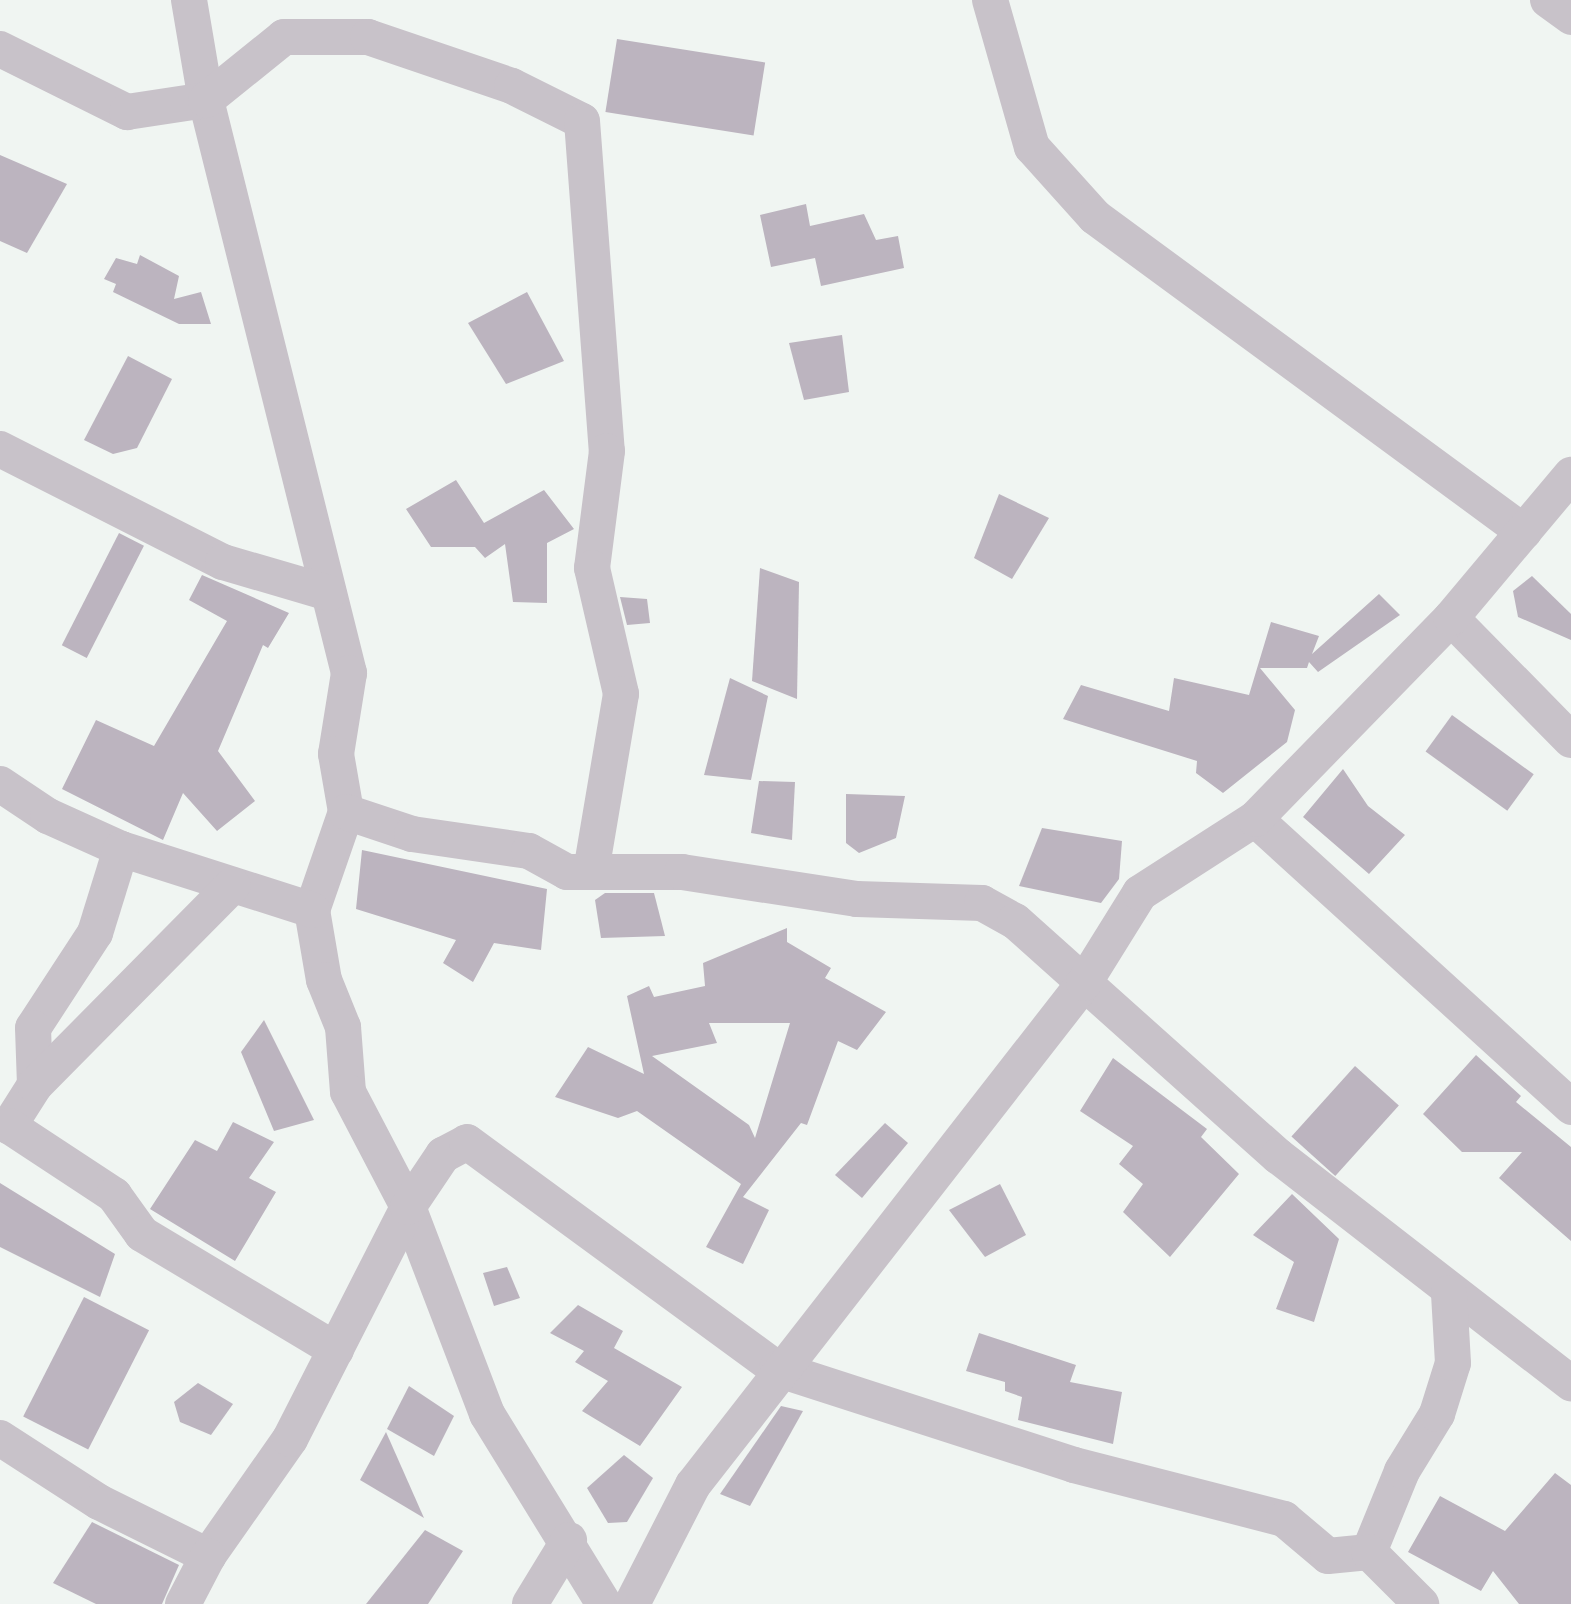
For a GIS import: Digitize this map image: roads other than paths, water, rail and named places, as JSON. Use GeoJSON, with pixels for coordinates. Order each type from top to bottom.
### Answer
{"type":"FeatureCollection","features":[{"type":"Feature","properties":{"kind":"street"},"geometry":{"type":"LineString","coordinates":[[189,0],[206,100],[349,673],[336,754],[346,812],[312,910],[324,980],[343,1027],[348,1092],[408,1207],[487,1414],[569,1540],[604,1604]]}},
{"type":"Feature","properties":{"kind":"street"},"geometry":{"type":"LineString","coordinates":[[990,0],[1032,147],[1095,217],[1524,532]]}},
{"type":"Feature","properties":{"kind":"street"},"geometry":{"type":"LineString","coordinates":[[1548,0],[1571,17]]}},
{"type":"Feature","properties":{"kind":"street"},"geometry":{"type":"LineString","coordinates":[[0,49],[127,112],[206,100],[284,37],[368,37],[512,86],[582,121],[607,451],[592,568],[621,694],[591,871]]}},
{"type":"Feature","properties":{"kind":"street"},"geometry":{"type":"LineString","coordinates":[[0,449],[223,562],[329,593]]}},
{"type":"Feature","properties":{"kind":"street"},"geometry":{"type":"LineString","coordinates":[[632,1604],[693,1485],[777,1369],[1084,983],[1140,893],[1255,819],[1451,618],[1571,475]]}},
{"type":"Feature","properties":{"kind":"street"},"geometry":{"type":"LineString","coordinates":[[1451,618],[1571,740]]}},
{"type":"Feature","properties":{"kind":"street"},"geometry":{"type":"LineString","coordinates":[[0,784],[48,816],[121,849],[312,910]]}},
{"type":"Feature","properties":{"kind":"street"},"geometry":{"type":"LineString","coordinates":[[346,812],[412,834],[529,851],[567,872],[682,872],[932,906],[982,903],[1015,921],[1278,1156],[1322,1184],[1449,1293],[1571,1383]]}},
{"type":"Feature","properties":{"kind":"street"},"geometry":{"type":"LineString","coordinates":[[1255,819],[1571,1107]]}},
{"type":"Feature","properties":{"kind":"street"},"geometry":{"type":"LineString","coordinates":[[35,1085],[33,1028],[95,933],[121,849]]}},
{"type":"Feature","properties":{"kind":"street"},"geometry":{"type":"LineString","coordinates":[[233,885],[35,1085],[3,1125],[114,1195],[142,1234],[336,1350]]}},
{"type":"Feature","properties":{"kind":"street"},"geometry":{"type":"LineString","coordinates":[[183,1604],[208,1556],[290,1439],[408,1207],[443,1155],[467,1142],[777,1369],[1074,1465],[1284,1519],[1328,1556],[1369,1552]]}},
{"type":"Feature","properties":{"kind":"street"},"geometry":{"type":"LineString","coordinates":[[1369,1552],[1441,1401],[1453,1363],[1449,1293]]}},
{"type":"Feature","properties":{"kind":"street"},"geometry":{"type":"LineString","coordinates":[[0,1438],[99,1502],[208,1556]]}},
{"type":"Feature","properties":{"kind":"street"},"geometry":{"type":"LineString","coordinates":[[530,1604],[569,1540]]}},
{"type":"Feature","properties":{"kind":"street"},"geometry":{"type":"LineString","coordinates":[[1369,1552],[1421,1604]]}}]}
